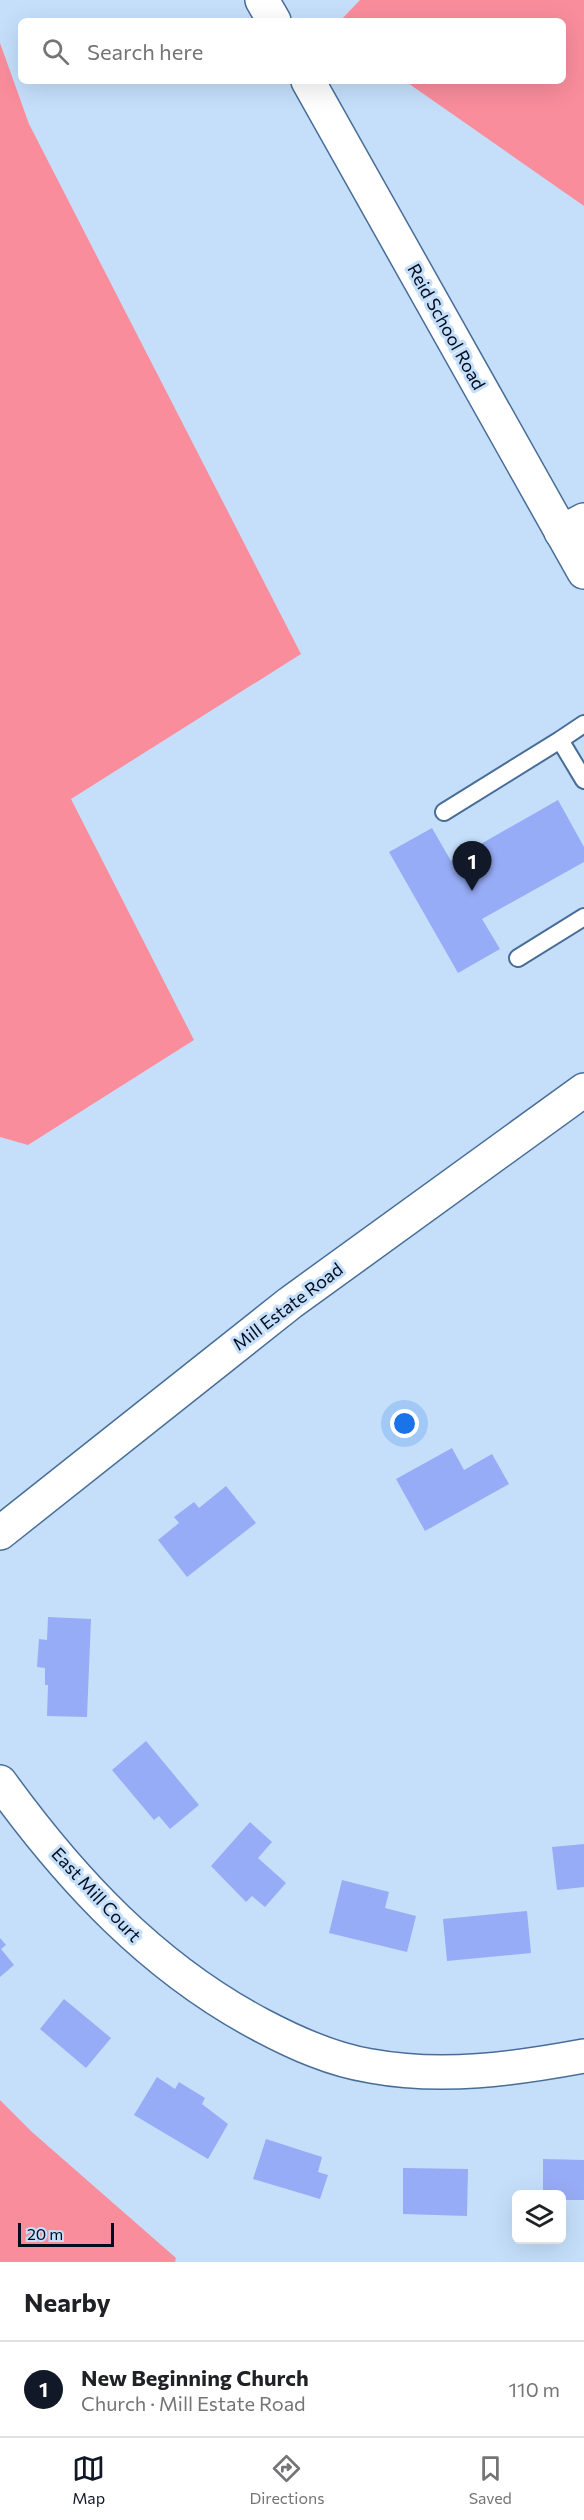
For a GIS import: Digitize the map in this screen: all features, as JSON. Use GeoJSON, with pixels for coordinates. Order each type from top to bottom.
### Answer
{"type":"FeatureCollection","features":[{"type":"Feature","properties":{"kind":"street"},"geometry":{"type":"LineString","coordinates":[[262,0],[272,18]]}},
{"type":"Feature","properties":{"kind":"street","name":"Reid School Road"},"geometry":{"type":"LineString","coordinates":[[310,84],[573,526],[584,572]]}},
{"type":"Feature","properties":{"kind":"street","name":"Mill Estate Road"},"geometry":{"type":"LineString","coordinates":[[0,1533],[290,1304],[584,1090]]}},
{"type":"Feature","properties":{"kind":"street","name":"East Mill Court"},"geometry":{"type":"LineString","coordinates":[[0,1782],[21,1812],[99,1904],[136,1940],[181,1976],[234,2011],[285,2038],[320,2053],[370,2066],[421,2071],[471,2072],[584,2056]]}},
{"type":"Feature","properties":{"kind":"lane"},"geometry":{"type":"LineString","coordinates":[[444,813],[584,723]]}},
{"type":"Feature","properties":{"kind":"lane"},"geometry":{"type":"LineString","coordinates":[[560,740],[584,780]]}},
{"type":"Feature","properties":{"kind":"lane"},"geometry":{"type":"LineString","coordinates":[[518,958],[584,917]]}},
{"type":"Feature","properties":{"kind":"shaded area"},"geometry":{"type":"Polygon","coordinates":[[[360,0],[584,0],[584,206],[409,84],[566,84],[566,18],[343,18],[360,0]]]}},
{"type":"Feature","properties":{"kind":"shaded area"},"geometry":{"type":"Polygon","coordinates":[[[0,43],[29,124],[301,654],[71,799],[194,1040],[28,1145],[0,1137],[0,43]]]}},
{"type":"Feature","properties":{"kind":"shaded area"},"geometry":{"type":"Polygon","coordinates":[[[0,2100],[32,2132],[176,2258],[175,2262],[0,2262],[0,2100]]]}},
{"type":"Feature","properties":{"kind":"building"},"geometry":{"type":"Polygon","coordinates":[[[558,800],[584,847],[584,862],[482,919],[500,949],[458,973],[389,852],[432,828],[451,861],[558,800]]]}},
{"type":"Feature","properties":{"kind":"building"},"geometry":{"type":"Polygon","coordinates":[[[452,1448],[464,1470],[492,1454],[509,1484],[425,1531],[396,1479],[452,1448]]]}},
{"type":"Feature","properties":{"kind":"building"},"geometry":{"type":"Polygon","coordinates":[[[226,1486],[256,1523],[187,1577],[158,1540],[179,1523],[174,1517],[194,1502],[199,1508],[226,1486]]]}},
{"type":"Feature","properties":{"kind":"building"},"geometry":{"type":"Polygon","coordinates":[[[48,1617],[91,1619],[87,1717],[47,1716],[48,1685],[45,1685],[45,1668],[37,1667],[39,1639],[47,1640],[48,1617]]]}},
{"type":"Feature","properties":{"kind":"building"},"geometry":{"type":"Polygon","coordinates":[[[146,1741],[199,1805],[170,1829],[159,1816],[154,1820],[112,1770],[146,1741]]]}},
{"type":"Feature","properties":{"kind":"building"},"geometry":{"type":"Polygon","coordinates":[[[250,1822],[272,1842],[258,1858],[286,1883],[265,1907],[252,1896],[246,1902],[211,1866],[250,1822]]]}},
{"type":"Feature","properties":{"kind":"building"},"geometry":{"type":"Polygon","coordinates":[[[584,1844],[584,1887],[557,1890],[552,1847],[584,1844]]]}},
{"type":"Feature","properties":{"kind":"building"},"geometry":{"type":"Polygon","coordinates":[[[342,1880],[389,1892],[385,1908],[416,1916],[407,1952],[329,1933],[342,1880]]]}},
{"type":"Feature","properties":{"kind":"building"},"geometry":{"type":"Polygon","coordinates":[[[527,1911],[531,1953],[447,1961],[443,1919],[527,1911]]]}},
{"type":"Feature","properties":{"kind":"building"},"geometry":{"type":"Polygon","coordinates":[[[0,1938],[6,1945],[1,1949],[14,1965],[0,1977],[0,1938]]]}},
{"type":"Feature","properties":{"kind":"building"},"geometry":{"type":"Polygon","coordinates":[[[64,1999],[111,2038],[86,2068],[40,2029],[64,1999]]]}},
{"type":"Feature","properties":{"kind":"building"},"geometry":{"type":"Polygon","coordinates":[[[157,2077],[175,2089],[179,2082],[205,2098],[202,2104],[228,2124],[208,2159],[134,2115],[157,2077]]]}},
{"type":"Feature","properties":{"kind":"building"},"geometry":{"type":"Polygon","coordinates":[[[266,2139],[322,2157],[318,2172],[328,2175],[320,2199],[253,2179],[266,2139]]]}},
{"type":"Feature","properties":{"kind":"building"},"geometry":{"type":"Polygon","coordinates":[[[543,2159],[584,2160],[584,2200],[566,2200],[566,2190],[543,2190],[543,2159]]]}},
{"type":"Feature","properties":{"kind":"building"},"geometry":{"type":"Polygon","coordinates":[[[403,2168],[468,2169],[467,2216],[403,2214],[403,2168]]]}},
{"type":"Feature","properties":{"kind":"place","name":"New Beginning Church"},"geometry":{"type":"Point","coordinates":[472,891]}}]}
